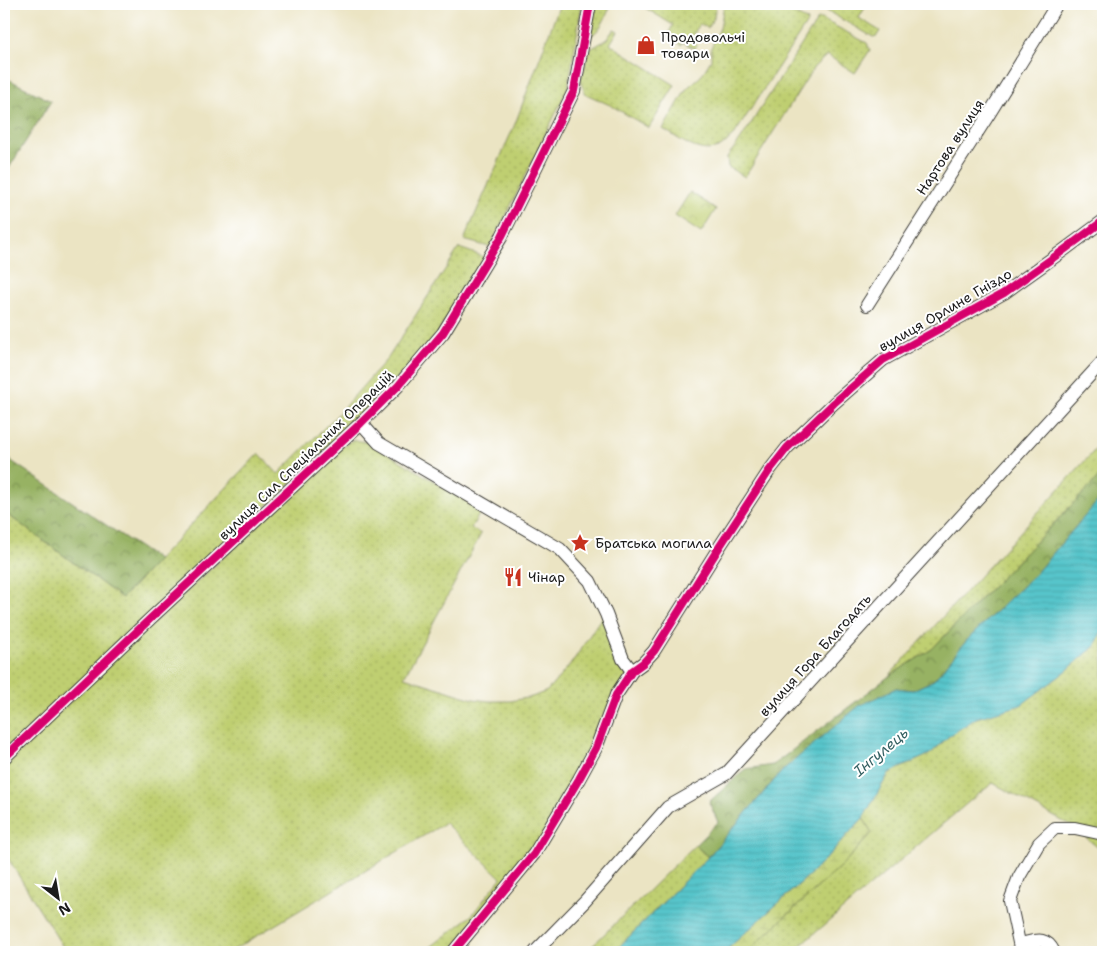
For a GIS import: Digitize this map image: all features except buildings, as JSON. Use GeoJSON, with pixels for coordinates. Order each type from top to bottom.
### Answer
{"type":"FeatureCollection","features":[{"type":"Feature","properties":{"kind":"street","name":"вулиця Сил Спеціальних Операцій"},"geometry":{"type":"LineString","coordinates":[[4,758],[361,422],[398,386],[443,333],[502,236],[574,91],[590,4]]}},
{"type":"Feature","properties":{"kind":"street","name":"Нартова вулиця"},"geometry":{"type":"LineString","coordinates":[[867,305],[1057,4]]}},
{"type":"Feature","properties":{"kind":"street","name":"вулиця Орлине Гніздо"},"geometry":{"type":"LineString","coordinates":[[453,952],[534,854],[596,748],[616,695],[632,671],[644,663],[654,651],[769,471],[787,448],[834,402],[883,360],[1004,293],[1103,221]]}},
{"type":"Feature","properties":{"kind":"street","name":"вулиця Гора Благодать"},"geometry":{"type":"LineString","coordinates":[[535,952],[585,901],[668,807],[726,774],[1103,361]]}},
{"type":"Feature","properties":{"kind":"street"},"geometry":{"type":"LineString","coordinates":[[361,422],[380,443],[560,550],[590,581],[606,614],[623,659],[632,671]]}},
{"type":"Feature","properties":{"kind":"street"},"geometry":{"type":"LineString","coordinates":[[1054,952],[1047,942],[1042,940],[1036,940],[1020,948],[1010,901],[1019,878],[1039,844],[1055,828],[1075,828],[1103,834]]}},
{"type":"Feature","properties":{"kind":"green space"},"geometry":{"type":"Polygon","coordinates":[[[560,4],[582,4],[568,88],[489,247],[464,240],[515,124],[560,4]]]}},
{"type":"Feature","properties":{"kind":"green space"},"geometry":{"type":"Polygon","coordinates":[[[597,4],[611,4],[600,27],[589,37],[597,4]]]}},
{"type":"Feature","properties":{"kind":"green space"},"geometry":{"type":"Polygon","coordinates":[[[639,4],[681,4],[686,7],[688,4],[716,4],[714,17],[708,28],[699,24],[691,40],[697,44],[695,49],[683,42],[681,45],[667,36],[673,25],[639,4]]]}},
{"type":"Feature","properties":{"kind":"green space"},"geometry":{"type":"Polygon","coordinates":[[[724,4],[775,4],[808,21],[734,135],[722,146],[714,149],[699,149],[663,129],[687,88],[701,76],[711,60],[711,48],[720,28],[724,4]]]}},
{"type":"Feature","properties":{"kind":"green space"},"geometry":{"type":"Polygon","coordinates":[[[827,4],[867,4],[859,18],[880,31],[877,36],[873,37],[827,11],[825,8],[827,4]]]}},
{"type":"Feature","properties":{"kind":"green space"},"geometry":{"type":"Polygon","coordinates":[[[818,19],[822,19],[867,43],[870,50],[855,73],[827,55],[814,67],[745,177],[728,167],[727,157],[741,139],[818,19]]]}},
{"type":"Feature","properties":{"kind":"green space"},"geometry":{"type":"Polygon","coordinates":[[[614,29],[618,31],[610,44],[675,85],[649,128],[612,106],[586,94],[580,82],[587,51],[606,40],[614,29]]]}},
{"type":"Feature","properties":{"kind":"green space"},"geometry":{"type":"Polygon","coordinates":[[[4,77],[51,101],[4,176],[4,77]]]}},
{"type":"Feature","properties":{"kind":"green space"},"geometry":{"type":"Polygon","coordinates":[[[690,192],[716,209],[701,233],[675,216],[690,192]]]}},
{"type":"Feature","properties":{"kind":"green space"},"geometry":{"type":"Polygon","coordinates":[[[459,248],[485,257],[439,331],[395,383],[4,758],[4,512],[122,598],[259,453],[278,474],[338,414],[388,358],[459,248]]]}},
{"type":"Feature","properties":{"kind":"green space"},"geometry":{"type":"Polygon","coordinates":[[[352,440],[369,442],[482,510],[471,528],[481,534],[404,677],[473,699],[510,701],[532,697],[547,691],[573,661],[599,621],[606,614],[632,671],[596,748],[534,854],[453,952],[431,952],[428,949],[471,916],[501,878],[445,823],[230,952],[66,952],[4,852],[4,764],[337,450],[352,440]]]}},
{"type":"Feature","properties":{"kind":"green space"},"geometry":{"type":"Polygon","coordinates":[[[1103,441],[1103,473],[932,649],[888,677],[1103,441]]]}},
{"type":"Feature","properties":{"kind":"green space"},"geometry":{"type":"Polygon","coordinates":[[[4,456],[158,560],[122,598],[4,512],[4,456]]]}},
{"type":"Feature","properties":{"kind":"green space"},"geometry":{"type":"Polygon","coordinates":[[[1103,473],[1103,495],[1036,573],[968,639],[934,680],[913,690],[896,688],[784,769],[708,857],[695,845],[718,822],[709,802],[745,769],[773,765],[888,677],[932,649],[1103,473]]]}},
{"type":"Feature","properties":{"kind":"green space"},"geometry":{"type":"Polygon","coordinates":[[[1103,629],[1103,852],[1075,828],[993,783],[795,952],[748,952],[842,865],[872,833],[863,818],[889,773],[930,754],[949,736],[976,718],[1021,704],[1065,672],[1095,646],[1103,629]]]}},
{"type":"Feature","properties":{"kind":"green space"},"geometry":{"type":"Polygon","coordinates":[[[863,818],[872,833],[842,865],[748,952],[724,952],[816,869],[863,818]]]}},
{"type":"Feature","properties":{"kind":"green space"},"geometry":{"type":"Polygon","coordinates":[[[695,845],[708,857],[614,952],[586,952],[695,845]]]}},
{"type":"Feature","properties":{"kind":"water","name":"Інгулець"},"geometry":{"type":"Polygon","coordinates":[[[1103,495],[1103,629],[1095,646],[1065,672],[1021,705],[976,718],[949,736],[930,754],[889,773],[863,818],[816,869],[724,952],[614,952],[708,857],[784,769],[859,706],[896,688],[913,690],[934,680],[968,639],[1036,573],[1103,495]]]}},
{"type":"Feature","properties":{"kind":"cycle path"},"geometry":{"type":"LineString","coordinates":[[4,758],[151,618],[361,423],[398,386],[443,333],[502,236],[574,91],[590,4]]}},
{"type":"Feature","properties":{"kind":"cycle path"},"geometry":{"type":"LineString","coordinates":[[453,952],[534,854],[596,748],[616,695],[632,671],[654,651],[769,471],[787,448],[883,360],[1004,293],[1103,221]]}},
{"type":"Feature","properties":{"kind":"place","name":"Продовольчі товари"},"geometry":{"type":"Point","coordinates":[646,45]}},
{"type":"Feature","properties":{"kind":"place","name":"Братська могила"},"geometry":{"type":"Point","coordinates":[580,543]}},
{"type":"Feature","properties":{"kind":"place","name":"Чінар"},"geometry":{"type":"Point","coordinates":[513,577]}}]}
